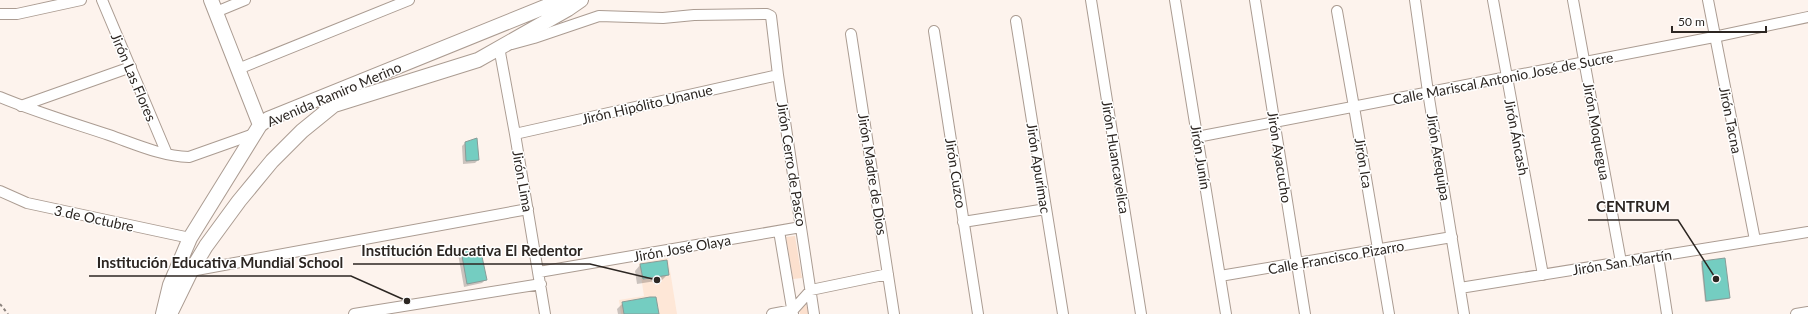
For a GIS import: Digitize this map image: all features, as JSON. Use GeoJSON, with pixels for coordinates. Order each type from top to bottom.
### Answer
{"type":"FeatureCollection","features":[{"type":"Feature","properties":{"kind":"street"},"geometry":{"type":"LineString","coordinates":[[0,14],[17,14],[81,0]]}},
{"type":"Feature","properties":{"kind":"street","name":"Jirón Las Flores"},"geometry":{"type":"LineString","coordinates":[[102,0],[166,154]]}},
{"type":"Feature","properties":{"kind":"street"},"geometry":{"type":"LineString","coordinates":[[0,97],[21,106],[166,154],[188,156],[257,129],[238,69],[214,6],[245,0]]}},
{"type":"Feature","properties":{"kind":"street"},"geometry":{"type":"LineString","coordinates":[[238,69],[409,0]]}},
{"type":"Feature","properties":{"kind":"street","name":"Avenida Ramiro Merino"},"geometry":{"type":"LineString","coordinates":[[163,314],[170,285],[190,238],[257,129],[268,119],[562,0]]}},
{"type":"Feature","properties":{"kind":"street","name":"Avenida Ramiro Merino"},"geometry":{"type":"LineString","coordinates":[[170,314],[191,271],[206,246],[239,201],[272,161],[302,131],[334,105],[478,60],[568,9],[577,0]]}},
{"type":"Feature","properties":{"kind":"street","name":"Jirón Huancavelica"},"geometry":{"type":"LineString","coordinates":[[1091,0],[1141,314]]}},
{"type":"Feature","properties":{"kind":"street","name":"Jirón Junín"},"geometry":{"type":"LineString","coordinates":[[1175,0],[1226,314]]}},
{"type":"Feature","properties":{"kind":"street","name":"Jirón Ayacucho"},"geometry":{"type":"LineString","coordinates":[[1255,0],[1305,314]]}},
{"type":"Feature","properties":{"kind":"street","name":"Jirón Arequipa"},"geometry":{"type":"LineString","coordinates":[[1415,0],[1428,92],[1464,314]]}},
{"type":"Feature","properties":{"kind":"street","name":"Jirón Áncash"},"geometry":{"type":"LineString","coordinates":[[1493,0],[1543,274]]}},
{"type":"Feature","properties":{"kind":"street","name":"Jirón Moquegua"},"geometry":{"type":"LineString","coordinates":[[1573,0],[1621,262]]}},
{"type":"Feature","properties":{"kind":"street","name":"Jirón Tacna"},"geometry":{"type":"LineString","coordinates":[[1708,0],[1714,37],[1755,240]]}},
{"type":"Feature","properties":{"kind":"street","name":"Jirón Ica"},"geometry":{"type":"LineString","coordinates":[[1336,11],[1389,314]]}},
{"type":"Feature","properties":{"kind":"street","name":"Jirón Cerro de Pasco"},"geometry":{"type":"LineString","coordinates":[[501,46],[517,44],[599,16],[663,18],[770,14],[814,314]]}},
{"type":"Feature","properties":{"kind":"street","name":"Calle Mariscal Antonio José de Sucre"},"geometry":{"type":"LineString","coordinates":[[1197,137],[1714,37],[1808,17]]}},
{"type":"Feature","properties":{"kind":"street","name":"Jirón Apurímac"},"geometry":{"type":"LineString","coordinates":[[1016,21],[1063,314]]}},
{"type":"Feature","properties":{"kind":"street","name":"Jirón Cuzco"},"geometry":{"type":"LineString","coordinates":[[934,31],[978,314]]}},
{"type":"Feature","properties":{"kind":"street","name":"Jirón Madre de Dios"},"geometry":{"type":"LineString","coordinates":[[851,34],[894,314]]}},
{"type":"Feature","properties":{"kind":"street","name":"Jirón Lima"},"geometry":{"type":"LineString","coordinates":[[501,46],[546,314]]}},
{"type":"Feature","properties":{"kind":"street"},"geometry":{"type":"LineString","coordinates":[[21,106],[130,68]]}},
{"type":"Feature","properties":{"kind":"street","name":"Jirón Hipólito Unanue"},"geometry":{"type":"LineString","coordinates":[[515,134],[778,75]]}},
{"type":"Feature","properties":{"kind":"street","name":"3 de Octubre"},"geometry":{"type":"LineString","coordinates":[[0,191],[27,203],[190,238]]}},
{"type":"Feature","properties":{"kind":"street"},"geometry":{"type":"LineString","coordinates":[[191,271],[528,209]]}},
{"type":"Feature","properties":{"kind":"street"},"geometry":{"type":"LineString","coordinates":[[963,222],[1046,209]]}},
{"type":"Feature","properties":{"kind":"street","name":"Jirón José Olaya"},"geometry":{"type":"LineString","coordinates":[[539,272],[801,227]]}},
{"type":"Feature","properties":{"kind":"street","name":"Jirón Cerro de Pasco"},"geometry":{"type":"LineString","coordinates":[[779,231],[793,312]]}},
{"type":"Feature","properties":{"kind":"street","name":"Jirón San Martín"},"geometry":{"type":"LineString","coordinates":[[1460,288],[1808,232]]}},
{"type":"Feature","properties":{"kind":"street","name":"Calle Francisco Pizarro"},"geometry":{"type":"LineString","coordinates":[[1220,276],[1452,237]]}},
{"type":"Feature","properties":{"kind":"street"},"geometry":{"type":"LineString","coordinates":[[1658,256],[1667,314]]}},
{"type":"Feature","properties":{"kind":"street"},"geometry":{"type":"LineString","coordinates":[[772,314],[793,312],[811,290],[888,274]]}},
{"type":"Feature","properties":{"kind":"street"},"geometry":{"type":"LineString","coordinates":[[354,314],[540,284]]}},
{"type":"Feature","properties":{"kind":"street"},"geometry":{"type":"LineString","coordinates":[[1796,314],[1808,312]]}},
{"type":"Feature","properties":{"kind":"path"},"geometry":{"type":"LineString","coordinates":[[0,304],[8,314]]}},
{"type":"Feature","properties":{"kind":"shaded area"},"geometry":{"type":"Polygon","coordinates":[[[795,236],[802,278],[793,279],[786,237],[795,236]]]}},
{"type":"Feature","properties":{"kind":"shaded area"},"geometry":{"type":"Polygon","coordinates":[[[668,258],[677,314],[621,314],[619,300],[644,296],[639,263],[668,258]]]}},
{"type":"Feature","properties":{"kind":"shaded area"},"geometry":{"type":"Polygon","coordinates":[[[803,303],[806,304],[809,314],[800,314],[799,306],[803,303]]]}},
{"type":"Feature","properties":{"kind":"building"},"geometry":{"type":"Polygon","coordinates":[[[477,138],[479,160],[466,161],[465,142],[477,138]]]}},
{"type":"Feature","properties":{"kind":"building"},"geometry":{"type":"Polygon","coordinates":[[[480,247],[487,280],[467,284],[461,250],[480,247]]]}},
{"type":"Feature","properties":{"kind":"building"},"geometry":{"type":"Polygon","coordinates":[[[1725,258],[1730,298],[1706,301],[1702,261],[1725,258]]]}},
{"type":"Feature","properties":{"kind":"building"},"geometry":{"type":"Polygon","coordinates":[[[667,260],[669,275],[643,279],[640,264],[667,260]]]}},
{"type":"Feature","properties":{"kind":"building"},"geometry":{"type":"Polygon","coordinates":[[[656,297],[659,314],[624,314],[622,302],[656,297]]]}},
{"type":"Feature","properties":{"kind":"place","name":"CENTRUM"},"geometry":{"type":"Point","coordinates":[1716,279]}},
{"type":"Feature","properties":{"kind":"place","name":"Institución Educativa El Redentor"},"geometry":{"type":"Point","coordinates":[657,280]}},
{"type":"Feature","properties":{"kind":"place","name":"Institución Educativa Mundial School"},"geometry":{"type":"Point","coordinates":[407,301]}}]}
